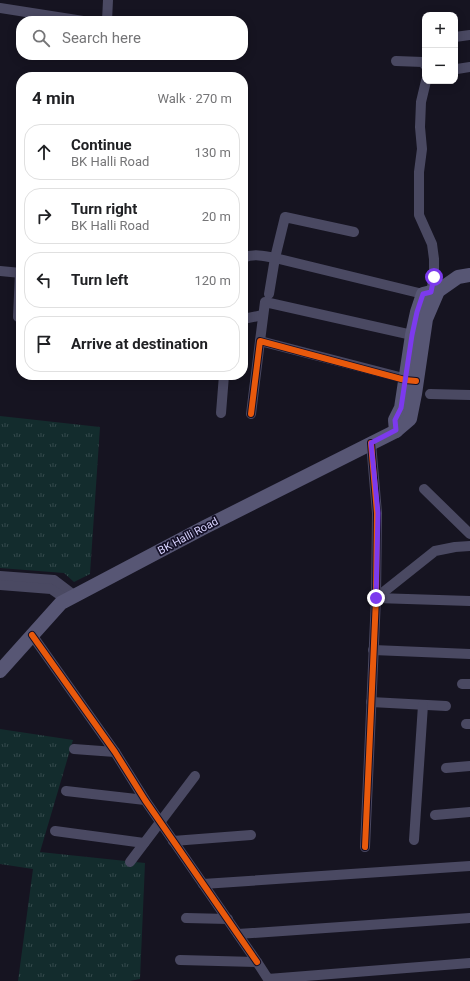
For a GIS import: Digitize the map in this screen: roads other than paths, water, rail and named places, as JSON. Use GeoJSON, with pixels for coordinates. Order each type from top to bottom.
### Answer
{"type":"FeatureCollection","features":[{"type":"Feature","properties":{"kind":"main road","name":"BK Halli Road"},"geometry":{"type":"LineString","coordinates":[[0,671],[61,603],[205,527],[396,430],[410,419],[412,335],[417,312],[431,293],[458,277],[470,275]]}},
{"type":"Feature","properties":{"kind":"main road","name":"BK Halli Road"},"geometry":{"type":"LineString","coordinates":[[411,380],[431,293]]}},
{"type":"Feature","properties":{"kind":"street"},"geometry":{"type":"LineString","coordinates":[[107,16],[108,0]]}},
{"type":"Feature","properties":{"kind":"street"},"geometry":{"type":"LineString","coordinates":[[0,8],[50,16]]}},
{"type":"Feature","properties":{"kind":"street"},"geometry":{"type":"LineString","coordinates":[[458,36],[470,34]]}},
{"type":"Feature","properties":{"kind":"street"},"geometry":{"type":"LineString","coordinates":[[396,61],[422,62]]}},
{"type":"Feature","properties":{"kind":"street"},"geometry":{"type":"LineString","coordinates":[[458,69],[470,67]]}},
{"type":"Feature","properties":{"kind":"street"},"geometry":{"type":"LineString","coordinates":[[248,256],[258,255],[275,258],[431,293],[434,277],[432,244],[418,215],[419,172],[422,149],[420,127],[421,102],[425,84]]}},
{"type":"Feature","properties":{"kind":"street"},"geometry":{"type":"LineString","coordinates":[[269,294],[275,258],[285,217],[354,232]]}},
{"type":"Feature","properties":{"kind":"street"},"geometry":{"type":"LineString","coordinates":[[0,271],[16,273]]}},
{"type":"Feature","properties":{"kind":"street"},"geometry":{"type":"LineString","coordinates":[[251,414],[265,302],[412,335]]}},
{"type":"Feature","properties":{"kind":"street"},"geometry":{"type":"LineString","coordinates":[[248,318],[263,315]]}},
{"type":"Feature","properties":{"kind":"street"},"geometry":{"type":"LineString","coordinates":[[260,341],[411,380]]}},
{"type":"Feature","properties":{"kind":"street"},"geometry":{"type":"LineString","coordinates":[[221,413],[224,380]]}},
{"type":"Feature","properties":{"kind":"street"},"geometry":{"type":"LineString","coordinates":[[430,394],[470,395]]}},
{"type":"Feature","properties":{"kind":"street"},"geometry":{"type":"LineString","coordinates":[[365,847],[376,598],[378,513],[371,443]]}},
{"type":"Feature","properties":{"kind":"street"},"geometry":{"type":"LineString","coordinates":[[424,489],[470,534]]}},
{"type":"Feature","properties":{"kind":"street"},"geometry":{"type":"LineString","coordinates":[[376,598],[435,551],[470,546]]}},
{"type":"Feature","properties":{"kind":"street"},"geometry":{"type":"LineString","coordinates":[[0,576],[54,580],[71,598]]}},
{"type":"Feature","properties":{"kind":"street"},"geometry":{"type":"LineString","coordinates":[[0,585],[51,589],[71,598]]}},
{"type":"Feature","properties":{"kind":"street"},"geometry":{"type":"LineString","coordinates":[[376,598],[470,600]]}},
{"type":"Feature","properties":{"kind":"street"},"geometry":{"type":"LineString","coordinates":[[32,635],[115,752],[145,800],[268,979],[470,963]]}},
{"type":"Feature","properties":{"kind":"street"},"geometry":{"type":"LineString","coordinates":[[373,650],[470,654]]}},
{"type":"Feature","properties":{"kind":"street"},"geometry":{"type":"LineString","coordinates":[[371,702],[446,706]]}},
{"type":"Feature","properties":{"kind":"street"},"geometry":{"type":"LineString","coordinates":[[414,840],[424,705]]}},
{"type":"Feature","properties":{"kind":"street"},"geometry":{"type":"LineString","coordinates":[[74,749],[115,752]]}},
{"type":"Feature","properties":{"kind":"street"},"geometry":{"type":"LineString","coordinates":[[446,768],[470,766]]}},
{"type":"Feature","properties":{"kind":"street"},"geometry":{"type":"LineString","coordinates":[[130,862],[195,776]]}},
{"type":"Feature","properties":{"kind":"street"},"geometry":{"type":"LineString","coordinates":[[66,791],[145,800]]}},
{"type":"Feature","properties":{"kind":"street"},"geometry":{"type":"LineString","coordinates":[[435,815],[470,812]]}},
{"type":"Feature","properties":{"kind":"street"},"geometry":{"type":"LineString","coordinates":[[55,831],[144,843]]}},
{"type":"Feature","properties":{"kind":"street"},"geometry":{"type":"LineString","coordinates":[[173,841],[252,836]]}},
{"type":"Feature","properties":{"kind":"street"},"geometry":{"type":"LineString","coordinates":[[203,884],[470,866]]}},
{"type":"Feature","properties":{"kind":"street"},"geometry":{"type":"LineString","coordinates":[[186,918],[228,919]]}},
{"type":"Feature","properties":{"kind":"street"},"geometry":{"type":"LineString","coordinates":[[238,934],[470,918]]}},
{"type":"Feature","properties":{"kind":"street"},"geometry":{"type":"LineString","coordinates":[[180,960],[257,962]]}}]}
